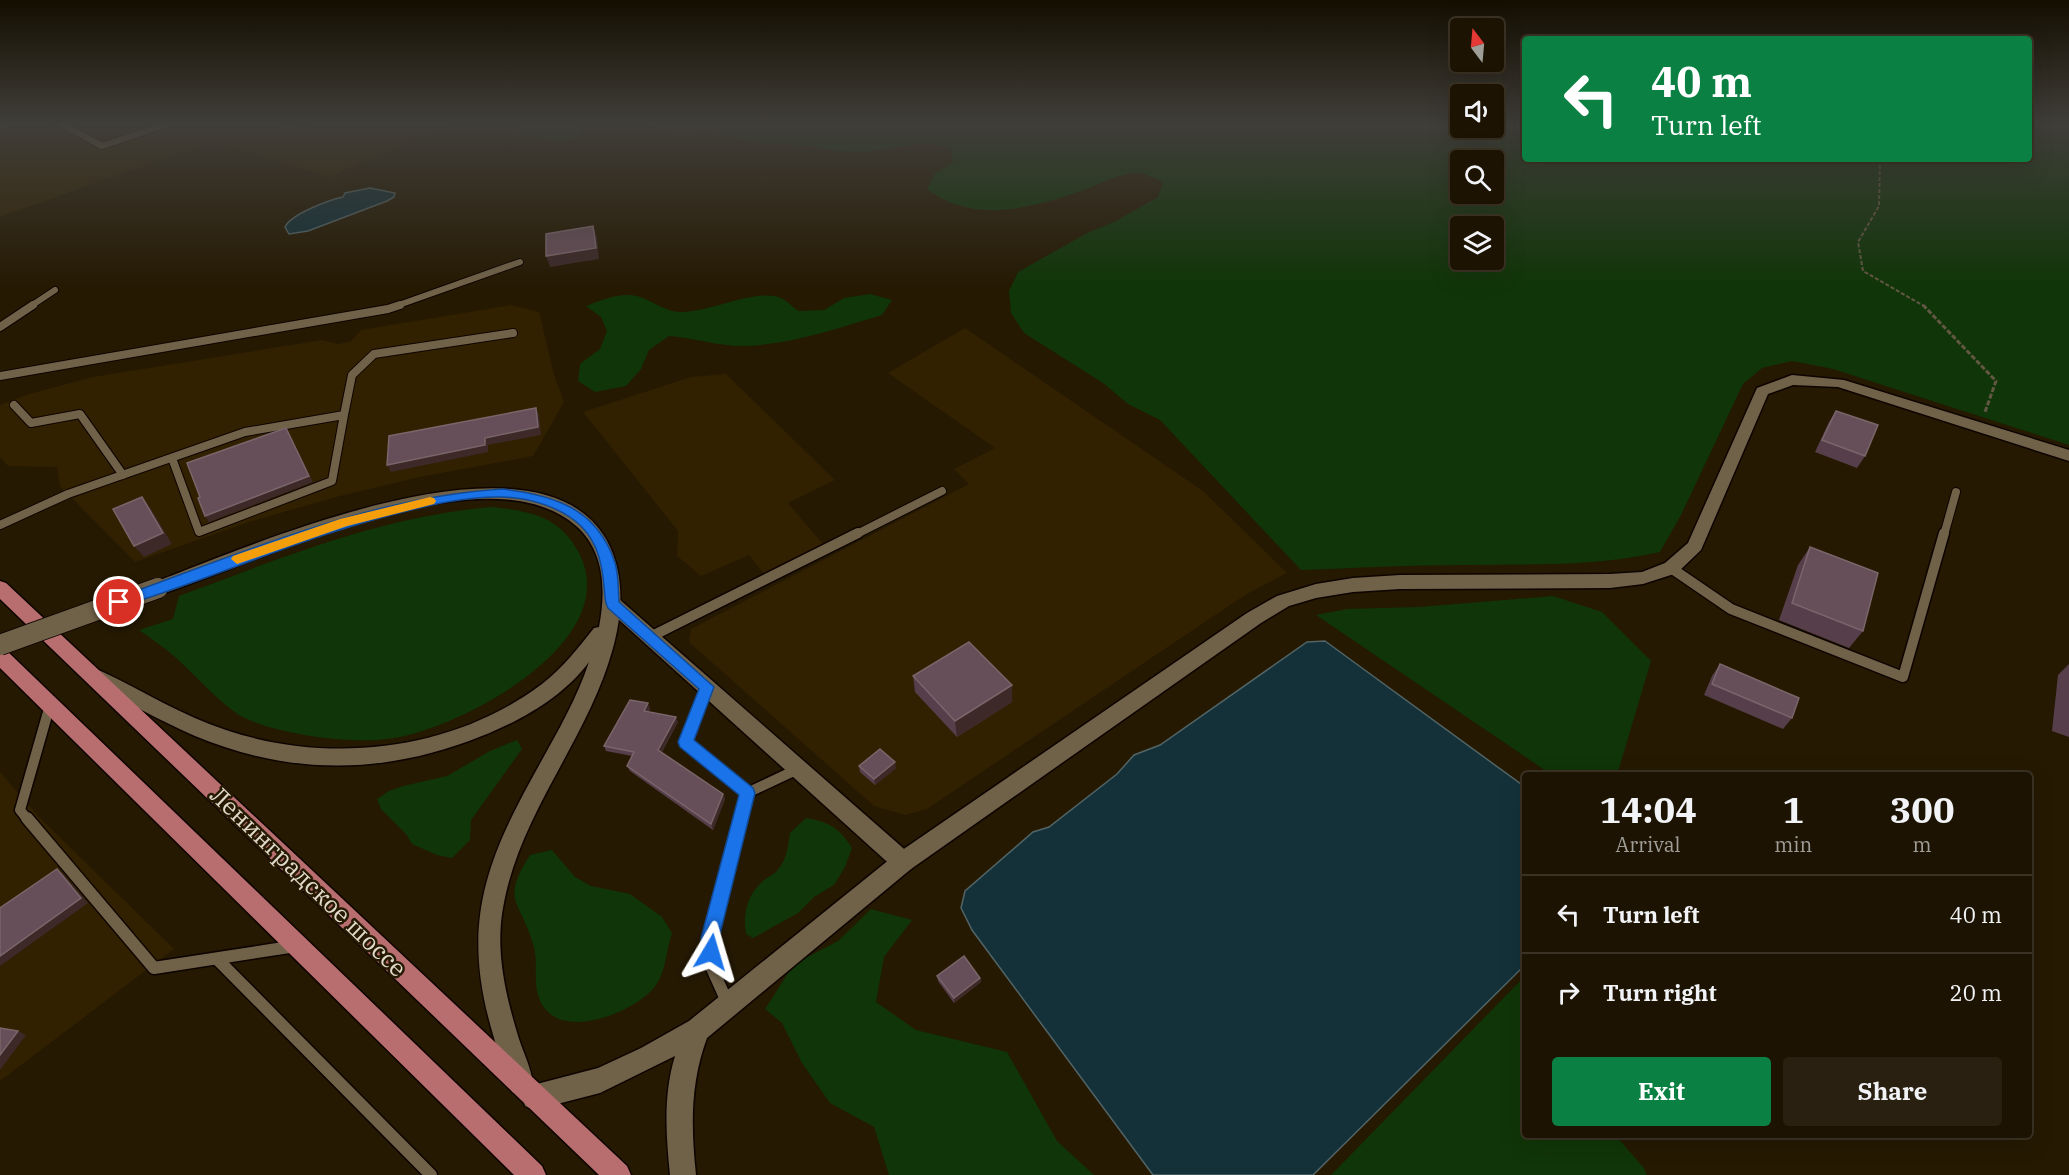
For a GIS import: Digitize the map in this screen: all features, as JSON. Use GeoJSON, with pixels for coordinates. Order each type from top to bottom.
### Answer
{"type":"FeatureCollection","features":[{"type":"Feature","properties":{"kind":"highway","name":"Ленинградское шоссе"},"geometry":{"type":"LineString","coordinates":[[0,588],[618,1175]]}},
{"type":"Feature","properties":{"kind":"highway"},"geometry":{"type":"LineString","coordinates":[[0,656],[51,703],[533,1175]]}},
{"type":"Feature","properties":{"kind":"street"},"geometry":{"type":"LineString","coordinates":[[0,645],[282,543],[366,516],[428,501],[465,495],[503,493],[529,496],[564,507],[586,524],[599,542],[609,562],[610,613],[598,663],[590,686],[508,844],[497,876],[490,911],[488,944],[492,986],[527,1091],[600,1080],[650,1057],[698,1030],[903,862],[1254,618],[1283,601],[1316,591],[1353,585],[1400,582],[1610,581],[1643,578],[1671,568],[1695,546],[1762,392],[1792,380],[1839,383],[2069,456]]}},
{"type":"Feature","properties":{"kind":"street"},"geometry":{"type":"LineString","coordinates":[[610,613],[650,637],[903,862]]}},
{"type":"Feature","properties":{"kind":"street"},"geometry":{"type":"LineString","coordinates":[[90,674],[196,726],[234,741],[280,752],[324,758],[362,757],[403,752],[443,743],[478,730],[515,712],[563,677],[591,649],[610,613]]}},
{"type":"Feature","properties":{"kind":"street"},"geometry":{"type":"LineString","coordinates":[[683,1175],[678,1140],[679,1106],[684,1069],[698,1030]]}},
{"type":"Feature","properties":{"kind":"lane"},"geometry":{"type":"LineString","coordinates":[[0,376],[388,309],[520,262]]}},
{"type":"Feature","properties":{"kind":"lane"},"geometry":{"type":"LineString","coordinates":[[0,327],[55,290]]}},
{"type":"Feature","properties":{"kind":"lane"},"geometry":{"type":"LineString","coordinates":[[172,458],[199,532],[332,481],[352,375],[374,354],[513,333]]}},
{"type":"Feature","properties":{"kind":"lane"},"geometry":{"type":"LineString","coordinates":[[14,405],[31,423],[80,414],[123,475]]}},
{"type":"Feature","properties":{"kind":"lane"},"geometry":{"type":"LineString","coordinates":[[0,525],[68,494],[245,432],[344,415]]}},
{"type":"Feature","properties":{"kind":"lane"},"geometry":{"type":"LineString","coordinates":[[650,637],[942,491]]}},
{"type":"Feature","properties":{"kind":"lane"},"geometry":{"type":"LineString","coordinates":[[1671,568],[1731,609],[1903,677],[1956,492]]}},
{"type":"Feature","properties":{"kind":"lane"},"geometry":{"type":"LineString","coordinates":[[707,687],[685,742],[747,793]]}},
{"type":"Feature","properties":{"kind":"lane"},"geometry":{"type":"LineString","coordinates":[[51,703],[20,810],[154,968],[299,946]]}},
{"type":"Feature","properties":{"kind":"lane"},"geometry":{"type":"LineString","coordinates":[[747,793],[798,769]]}},
{"type":"Feature","properties":{"kind":"lane"},"geometry":{"type":"LineString","coordinates":[[728,1005],[711,966],[710,938],[747,793]]}},
{"type":"Feature","properties":{"kind":"lane"},"geometry":{"type":"LineString","coordinates":[[217,959],[431,1175]]}},
{"type":"Feature","properties":{"kind":"path"},"geometry":{"type":"LineString","coordinates":[[1880,177],[1879,206],[1858,242],[1863,271],[1922,304],[1996,381],[1979,427]]}},
{"type":"Feature","properties":{"kind":"shaded area"},"geometry":{"type":"Polygon","coordinates":[[[0,177],[113,177],[0,217],[0,177]]]}},
{"type":"Feature","properties":{"kind":"shaded area"},"geometry":{"type":"Polygon","coordinates":[[[511,305],[539,312],[554,375],[564,402],[533,456],[420,477],[336,497],[249,522],[135,562],[60,486],[57,467],[8,466],[0,457],[0,405],[29,394],[93,377],[322,340],[338,344],[350,342],[361,330],[511,305]]]}},
{"type":"Feature","properties":{"kind":"shaded area"},"geometry":{"type":"Polygon","coordinates":[[[965,328],[1203,491],[1287,573],[1245,595],[927,809],[905,815],[874,806],[689,642],[691,629],[969,484],[954,469],[995,448],[888,373],[965,328]]]}},
{"type":"Feature","properties":{"kind":"shaded area"},"geometry":{"type":"Polygon","coordinates":[[[726,374],[835,480],[788,503],[823,544],[765,575],[749,555],[701,576],[677,556],[678,531],[583,412],[691,377],[726,374]]]}},
{"type":"Feature","properties":{"kind":"shaded area"},"geometry":{"type":"Polygon","coordinates":[[[0,772],[38,816],[174,949],[0,1081],[0,772]]]}},
{"type":"Feature","properties":{"kind":"green space"},"geometry":{"type":"Polygon","coordinates":[[[933,177],[1116,177],[1048,201],[1006,210],[965,207],[946,200],[927,189],[933,177]]]}},
{"type":"Feature","properties":{"kind":"green space"},"geometry":{"type":"Polygon","coordinates":[[[1150,177],[1450,177],[1450,204],[1504,204],[1504,177],[2069,177],[2069,445],[1833,369],[1792,361],[1762,368],[1743,384],[1681,515],[1660,552],[1611,560],[1562,564],[1301,570],[1160,420],[1128,404],[1103,383],[1024,333],[1011,313],[1009,291],[1018,272],[1158,197],[1163,182],[1150,177]]]}},
{"type":"Feature","properties":{"kind":"green space"},"geometry":{"type":"Polygon","coordinates":[[[870,294],[892,300],[882,315],[815,335],[764,345],[728,345],[669,336],[649,350],[641,369],[626,386],[595,392],[578,381],[580,364],[600,349],[607,331],[601,317],[586,306],[605,299],[633,295],[668,310],[679,312],[704,309],[747,298],[773,296],[783,299],[798,311],[824,310],[844,298],[870,294]]]}},
{"type":"Feature","properties":{"kind":"green space"},"geometry":{"type":"Polygon","coordinates":[[[492,507],[543,518],[563,531],[571,541],[579,553],[587,586],[579,617],[559,647],[530,674],[495,698],[424,731],[394,738],[360,740],[299,734],[262,725],[229,708],[171,653],[139,630],[173,619],[179,596],[294,554],[411,519],[492,507]]]}},
{"type":"Feature","properties":{"kind":"green space"},"geometry":{"type":"Polygon","coordinates":[[[1553,596],[1602,612],[1651,661],[1618,772],[1548,772],[1316,615],[1347,609],[1419,607],[1553,596]]]}},
{"type":"Feature","properties":{"kind":"green space"},"geometry":{"type":"Polygon","coordinates":[[[517,740],[522,749],[471,820],[470,840],[452,858],[437,855],[412,844],[406,834],[381,809],[377,799],[389,791],[447,776],[490,751],[517,740]]]}},
{"type":"Feature","properties":{"kind":"green space"},"geometry":{"type":"Polygon","coordinates":[[[806,818],[833,827],[848,841],[852,848],[845,867],[834,885],[814,897],[798,913],[753,938],[746,934],[745,927],[745,913],[749,900],[756,888],[782,864],[787,852],[790,833],[806,818]]]}},
{"type":"Feature","properties":{"kind":"green space"},"geometry":{"type":"Polygon","coordinates":[[[552,850],[575,877],[591,886],[630,894],[662,917],[672,933],[664,967],[656,985],[634,1004],[601,1018],[584,1022],[567,1021],[553,1016],[539,998],[535,952],[514,892],[521,870],[530,855],[552,850]]]}},
{"type":"Feature","properties":{"kind":"green space"},"geometry":{"type":"Polygon","coordinates":[[[871,909],[912,920],[884,957],[876,1002],[916,1030],[1007,1052],[1057,1141],[1094,1175],[889,1175],[874,1127],[830,1103],[802,1063],[782,1023],[765,1009],[794,964],[838,941],[871,909]]]}},
{"type":"Feature","properties":{"kind":"green space"},"geometry":{"type":"Polygon","coordinates":[[[1522,979],[1522,1138],[1618,1138],[1644,1168],[1647,1175],[1331,1175],[1522,979]]]}},
{"type":"Feature","properties":{"kind":"water"},"geometry":{"type":"Polygon","coordinates":[[[370,188],[395,193],[394,197],[308,231],[289,234],[285,227],[295,217],[311,208],[343,197],[345,193],[370,188]]]}},
{"type":"Feature","properties":{"kind":"water"},"geometry":{"type":"Polygon","coordinates":[[[1325,641],[1522,785],[1522,968],[1313,1175],[1153,1175],[972,930],[961,908],[965,891],[1033,832],[1049,827],[1117,774],[1134,755],[1160,745],[1307,642],[1325,641]]]}},
{"type":"Feature","properties":{"kind":"building"},"geometry":{"type":"Polygon","coordinates":[[[593,226],[596,248],[546,256],[546,234],[593,226]]]}},
{"type":"Feature","properties":{"kind":"building"},"geometry":{"type":"Polygon","coordinates":[[[536,408],[538,427],[485,438],[485,445],[387,465],[389,436],[536,408]]]}},
{"type":"Feature","properties":{"kind":"building"},"geometry":{"type":"Polygon","coordinates":[[[1836,411],[1878,425],[1865,456],[1822,440],[1836,411]]]}},
{"type":"Feature","properties":{"kind":"building"},"geometry":{"type":"Polygon","coordinates":[[[286,428],[309,476],[205,516],[187,463],[286,428]]]}},
{"type":"Feature","properties":{"kind":"building"},"geometry":{"type":"Polygon","coordinates":[[[142,497],[163,533],[134,546],[113,509],[142,497]]]}},
{"type":"Feature","properties":{"kind":"building"},"geometry":{"type":"Polygon","coordinates":[[[1810,547],[1878,573],[1863,631],[1792,603],[1810,547]]]}},
{"type":"Feature","properties":{"kind":"building"},"geometry":{"type":"Polygon","coordinates":[[[969,642],[1012,685],[955,721],[913,676],[969,642]]]}},
{"type":"Feature","properties":{"kind":"building"},"geometry":{"type":"Polygon","coordinates":[[[1720,664],[1799,698],[1792,718],[1712,684],[1720,664]]]}},
{"type":"Feature","properties":{"kind":"building"},"geometry":{"type":"Polygon","coordinates":[[[630,700],[648,703],[644,711],[676,717],[658,750],[723,794],[711,824],[627,766],[634,752],[604,746],[630,700]]]}},
{"type":"Feature","properties":{"kind":"building"},"geometry":{"type":"Polygon","coordinates":[[[880,749],[895,762],[874,779],[859,766],[880,749]]]}},
{"type":"Feature","properties":{"kind":"building"},"geometry":{"type":"Polygon","coordinates":[[[57,869],[81,898],[0,956],[0,908],[57,869]]]}},
{"type":"Feature","properties":{"kind":"building"},"geometry":{"type":"Polygon","coordinates":[[[964,956],[980,978],[954,998],[937,976],[964,956]]]}},
{"type":"Feature","properties":{"kind":"building"},"geometry":{"type":"Polygon","coordinates":[[[0,1028],[18,1031],[0,1055],[0,1028]]]}},
{"type":"Feature","properties":{"kind":"slow traffic"},"geometry":{"type":"LineString","coordinates":[[237,559],[345,522],[430,501]]}},
{"type":"Feature","properties":{"kind":"route"},"geometry":{"type":"LineString","coordinates":[[119,602],[345,522],[428,501],[465,495],[503,493],[529,496],[564,507],[586,524],[599,542],[609,562],[613,585],[613,604],[707,687],[685,742],[747,793],[710,938],[711,952]]}}]}
